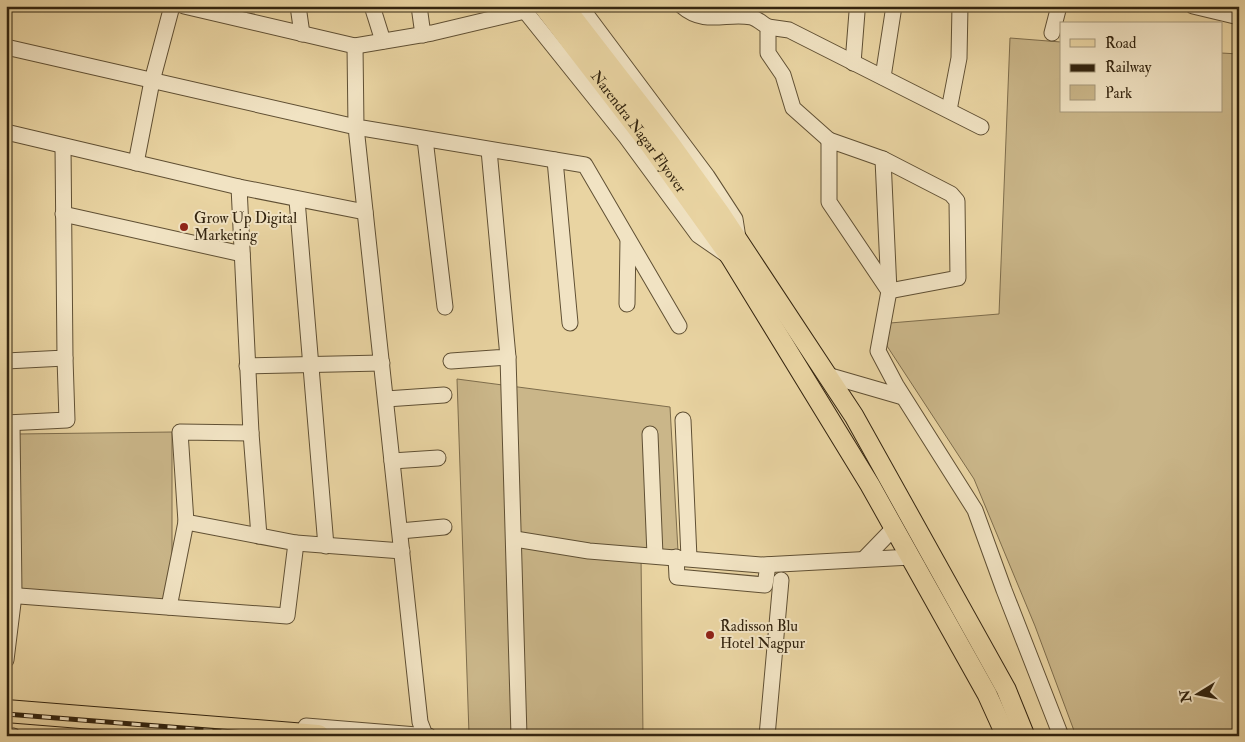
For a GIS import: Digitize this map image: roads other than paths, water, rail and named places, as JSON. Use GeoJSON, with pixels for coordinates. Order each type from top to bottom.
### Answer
{"type":"FeatureCollection","features":[{"type":"Feature","properties":{"kind":"highway"},"geometry":{"type":"LineString","coordinates":[[6,711],[318,736]]}},
{"type":"Feature","properties":{"kind":"highway"},"geometry":{"type":"LineString","coordinates":[[6,725],[149,736]]}},
{"type":"Feature","properties":{"kind":"main road","name":"Narendra Nagar Flyover"},"geometry":{"type":"LineString","coordinates":[[564,6],[669,142],[720,213],[735,250]]}},
{"type":"Feature","properties":{"kind":"main road","name":"Narendra Nagar Flyover"},"geometry":{"type":"LineString","coordinates":[[530,8],[650,145],[715,235],[735,250]]}},
{"type":"Feature","properties":{"kind":"main road"},"geometry":{"type":"LineString","coordinates":[[735,250],[827,375],[854,416],[1006,689],[1026,736]]}},
{"type":"Feature","properties":{"kind":"main road"},"geometry":{"type":"LineString","coordinates":[[735,250],[988,694],[1006,736]]}},
{"type":"Feature","properties":{"kind":"street"},"geometry":{"type":"LineString","coordinates":[[136,163],[152,81],[172,6]]}},
{"type":"Feature","properties":{"kind":"street"},"geometry":{"type":"LineString","coordinates":[[184,6],[355,46],[422,34],[530,8],[698,235],[735,250],[735,219],[731,212],[580,6]]}},
{"type":"Feature","properties":{"kind":"street"},"geometry":{"type":"LineString","coordinates":[[298,6],[302,34]]}},
{"type":"Feature","properties":{"kind":"street"},"geometry":{"type":"LineString","coordinates":[[372,6],[383,41]]}},
{"type":"Feature","properties":{"kind":"street"},"geometry":{"type":"LineString","coordinates":[[419,6],[422,34]]}},
{"type":"Feature","properties":{"kind":"street"},"geometry":{"type":"LineString","coordinates":[[682,6],[689,12],[714,19],[728,12],[752,17],[768,27],[789,30],[981,126]]}},
{"type":"Feature","properties":{"kind":"street"},"geometry":{"type":"LineString","coordinates":[[883,77],[894,6]]}},
{"type":"Feature","properties":{"kind":"street"},"geometry":{"type":"LineString","coordinates":[[949,110],[959,58],[960,6]]}},
{"type":"Feature","properties":{"kind":"street"},"geometry":{"type":"LineString","coordinates":[[1052,34],[1059,6]]}},
{"type":"Feature","properties":{"kind":"street"},"geometry":{"type":"LineString","coordinates":[[1193,6],[1239,17]]}},
{"type":"Feature","properties":{"kind":"street"},"geometry":{"type":"LineString","coordinates":[[853,63],[856,12]]}},
{"type":"Feature","properties":{"kind":"street"},"geometry":{"type":"LineString","coordinates":[[768,27],[768,54],[783,75],[793,108],[829,140],[882,159],[951,194],[957,201],[958,278],[889,291]]}},
{"type":"Feature","properties":{"kind":"street"},"geometry":{"type":"LineString","coordinates":[[355,46],[356,127],[420,722],[427,736]]}},
{"type":"Feature","properties":{"kind":"street"},"geometry":{"type":"LineString","coordinates":[[6,47],[356,127],[585,166],[679,326]]}},
{"type":"Feature","properties":{"kind":"street"},"geometry":{"type":"LineString","coordinates":[[6,132],[297,200],[365,212]]}},
{"type":"Feature","properties":{"kind":"street"},"geometry":{"type":"LineString","coordinates":[[425,139],[444,307]]}},
{"type":"Feature","properties":{"kind":"street"},"geometry":{"type":"LineString","coordinates":[[829,140],[829,202],[889,291]]}},
{"type":"Feature","properties":{"kind":"street"},"geometry":{"type":"LineString","coordinates":[[6,660],[10,595],[9,423],[67,420],[62,214],[63,146]]}},
{"type":"Feature","properties":{"kind":"street"},"geometry":{"type":"LineString","coordinates":[[490,150],[508,357],[512,508],[515,539],[519,736]]}},
{"type":"Feature","properties":{"kind":"street"},"geometry":{"type":"LineString","coordinates":[[882,159],[889,291],[878,350],[903,397],[976,510],[1004,590],[1061,736]]}},
{"type":"Feature","properties":{"kind":"street"},"geometry":{"type":"LineString","coordinates":[[555,160],[570,323]]}},
{"type":"Feature","properties":{"kind":"street"},"geometry":{"type":"LineString","coordinates":[[239,187],[251,433],[259,536]]}},
{"type":"Feature","properties":{"kind":"street"},"geometry":{"type":"LineString","coordinates":[[297,200],[326,546]]}},
{"type":"Feature","properties":{"kind":"street"},"geometry":{"type":"LineString","coordinates":[[62,214],[242,254]]}},
{"type":"Feature","properties":{"kind":"street"},"geometry":{"type":"LineString","coordinates":[[627,304],[628,239]]}},
{"type":"Feature","properties":{"kind":"street"},"geometry":{"type":"LineString","coordinates":[[451,362],[508,357]]}},
{"type":"Feature","properties":{"kind":"street"},"geometry":{"type":"LineString","coordinates":[[6,361],[65,358]]}},
{"type":"Feature","properties":{"kind":"street"},"geometry":{"type":"LineString","coordinates":[[248,366],[311,363],[382,363]]}},
{"type":"Feature","properties":{"kind":"street"},"geometry":{"type":"LineString","coordinates":[[827,375],[903,397]]}},
{"type":"Feature","properties":{"kind":"street"},"geometry":{"type":"LineString","coordinates":[[386,399],[444,395]]}},
{"type":"Feature","properties":{"kind":"street"},"geometry":{"type":"LineString","coordinates":[[683,420],[683,557],[677,577],[765,585],[768,565]]}},
{"type":"Feature","properties":{"kind":"street"},"geometry":{"type":"LineString","coordinates":[[170,607],[186,522],[180,432],[251,433]]}},
{"type":"Feature","properties":{"kind":"street"},"geometry":{"type":"LineString","coordinates":[[650,434],[655,555]]}},
{"type":"Feature","properties":{"kind":"street"},"geometry":{"type":"LineString","coordinates":[[392,461],[438,458]]}},
{"type":"Feature","properties":{"kind":"street"},"geometry":{"type":"LineString","coordinates":[[186,522],[296,544],[402,551]]}},
{"type":"Feature","properties":{"kind":"street"},"geometry":{"type":"LineString","coordinates":[[400,531],[444,526]]}},
{"type":"Feature","properties":{"kind":"street"},"geometry":{"type":"LineString","coordinates":[[864,559],[894,528]]}},
{"type":"Feature","properties":{"kind":"street"},"geometry":{"type":"LineString","coordinates":[[515,539],[589,550],[768,565],[911,557]]}},
{"type":"Feature","properties":{"kind":"street"},"geometry":{"type":"LineString","coordinates":[[10,595],[287,616],[296,544]]}},
{"type":"Feature","properties":{"kind":"street"},"geometry":{"type":"LineString","coordinates":[[766,736],[781,580]]}},
{"type":"Feature","properties":{"kind":"street"},"geometry":{"type":"LineString","coordinates":[[6,701],[427,736]]}},
{"type":"Feature","properties":{"kind":"street"},"geometry":{"type":"LineString","coordinates":[[6,735],[13,736]]}},
{"type":"Feature","properties":{"kind":"railway"},"geometry":{"type":"LineString","coordinates":[[6,714],[283,736]]}},
{"type":"Feature","properties":{"kind":"place","name":"Grow Up Digital Marketing"},"geometry":{"type":"Point","coordinates":[184,227]}},
{"type":"Feature","properties":{"kind":"place","name":"Radisson Blu Hotel Nagpur"},"geometry":{"type":"Point","coordinates":[710,635]}}]}
